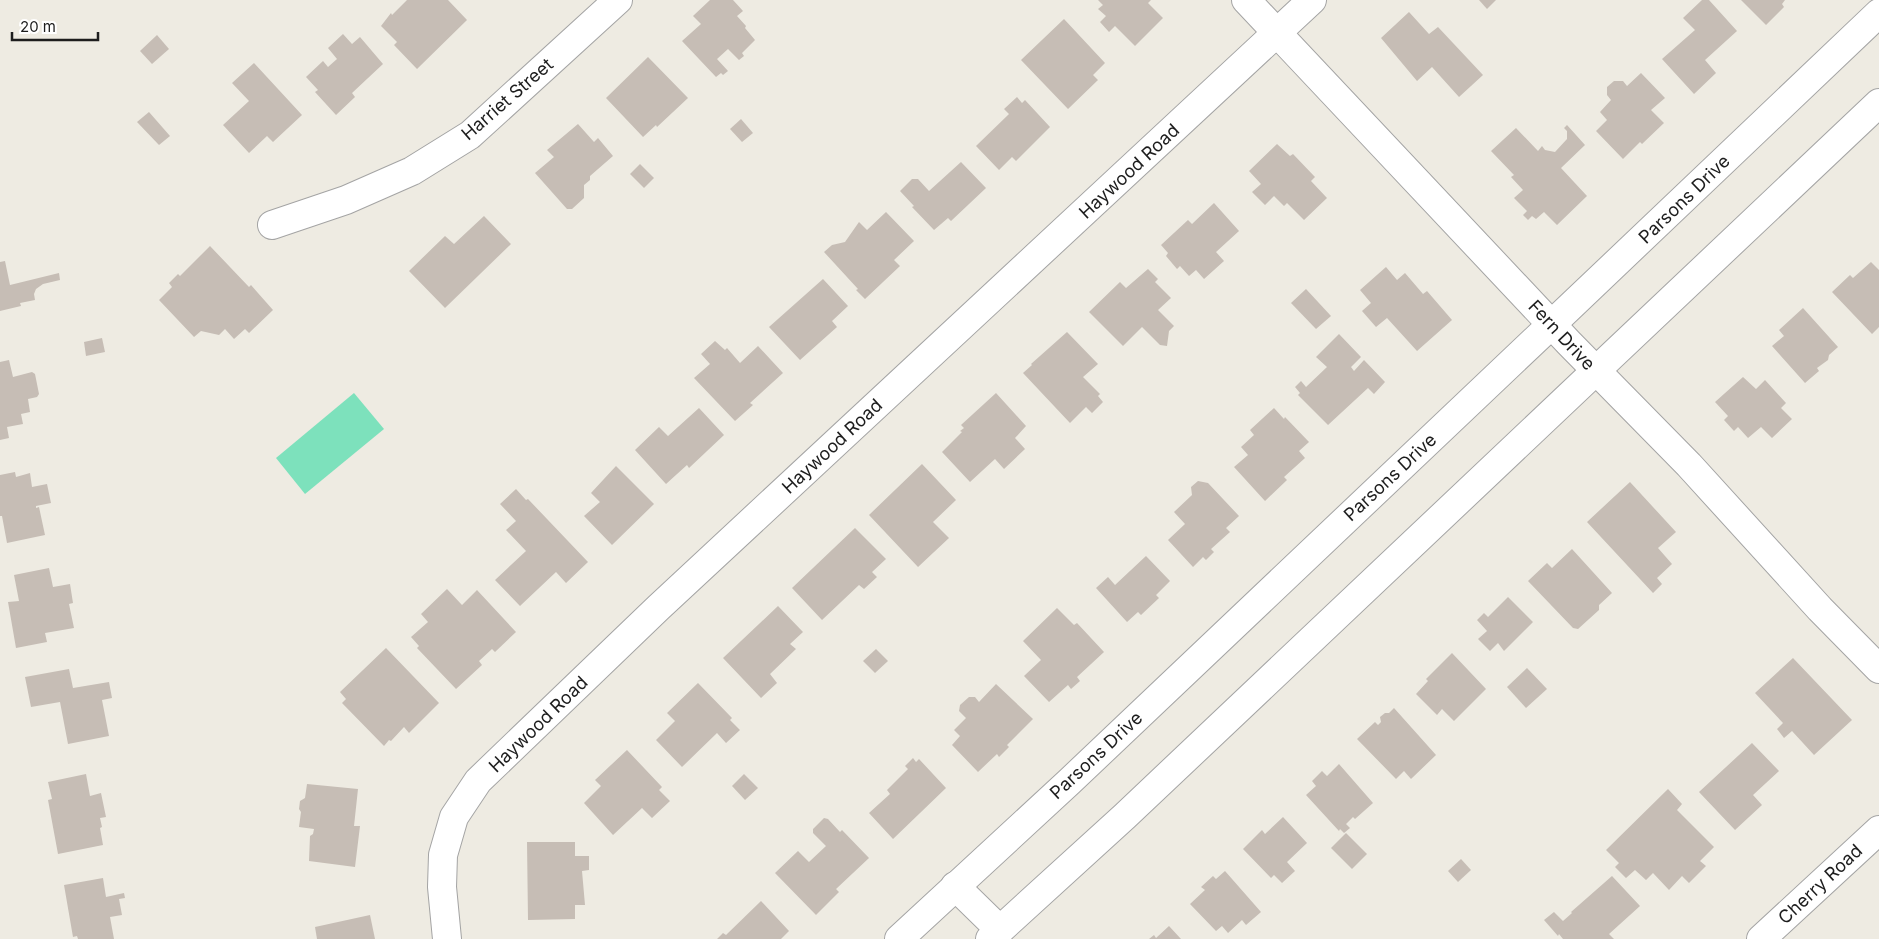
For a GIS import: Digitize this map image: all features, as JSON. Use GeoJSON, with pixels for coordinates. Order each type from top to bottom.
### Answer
{"type":"FeatureCollection","features":[{"type":"Feature","properties":{"kind":"street","name":"Harriet Street"},"geometry":{"type":"LineString","coordinates":[[272,225],[346,200],[412,171],[470,135],[618,0]]}},
{"type":"Feature","properties":{"kind":"street","name":"Fern Drive"},"geometry":{"type":"LineString","coordinates":[[1246,0],[1596,371],[1689,466],[1879,669]]}},
{"type":"Feature","properties":{"kind":"street","name":"Haywood Road"},"geometry":{"type":"LineString","coordinates":[[447,939],[442,887],[443,855],[454,817],[478,781],[658,608],[1312,0]]}},
{"type":"Feature","properties":{"kind":"street","name":"Parsons Drive"},"geometry":{"type":"LineString","coordinates":[[899,939],[1076,775],[1879,12]]}},
{"type":"Feature","properties":{"kind":"street"},"geometry":{"type":"LineString","coordinates":[[955,886],[995,934],[1125,816],[1879,102]]}},
{"type":"Feature","properties":{"kind":"street","name":"Cherry Road"},"geometry":{"type":"LineString","coordinates":[[1761,939],[1879,830]]}},
{"type":"Feature","properties":{"kind":"green space"},"geometry":{"type":"Polygon","coordinates":[[[354,393],[384,429],[305,494],[276,458],[354,393]]]}},
{"type":"Feature","properties":{"kind":"building"},"geometry":{"type":"Polygon","coordinates":[[[407,0],[448,0],[467,20],[417,69],[394,45],[397,42],[381,26],[391,13],[392,15],[407,0]]]}},
{"type":"Feature","properties":{"kind":"building"},"geometry":{"type":"Polygon","coordinates":[[[710,0],[733,0],[743,11],[737,16],[755,40],[742,53],[744,56],[739,60],[728,49],[717,59],[728,71],[716,77],[682,41],[701,24],[693,16],[710,0]]]}},
{"type":"Feature","properties":{"kind":"building"},"geometry":{"type":"Polygon","coordinates":[[[1098,0],[1151,0],[1148,3],[1163,18],[1135,46],[1115,26],[1109,32],[1100,22],[1106,16],[1098,9],[1103,5],[1098,0]]]}},
{"type":"Feature","properties":{"kind":"building"},"geometry":{"type":"Polygon","coordinates":[[[1479,0],[1496,0],[1487,9],[1479,0]]]}},
{"type":"Feature","properties":{"kind":"building"},"geometry":{"type":"Polygon","coordinates":[[[1702,0],[1709,0],[1737,31],[1705,60],[1716,73],[1694,94],[1662,59],[1695,30],[1683,18],[1702,0]]]}},
{"type":"Feature","properties":{"kind":"building"},"geometry":{"type":"Polygon","coordinates":[[[1741,0],[1785,0],[1782,4],[1784,7],[1766,25],[1741,0]]]}},
{"type":"Feature","properties":{"kind":"building"},"geometry":{"type":"Polygon","coordinates":[[[1409,12],[1429,34],[1438,27],[1483,75],[1459,97],[1432,67],[1417,81],[1381,38],[1409,12]]]}},
{"type":"Feature","properties":{"kind":"building"},"geometry":{"type":"Polygon","coordinates":[[[1064,19],[1105,63],[1093,75],[1098,80],[1068,109],[1021,60],[1064,19]]]}},
{"type":"Feature","properties":{"kind":"building"},"geometry":{"type":"Polygon","coordinates":[[[343,34],[352,44],[360,37],[383,64],[352,93],[355,97],[336,115],[315,92],[318,90],[306,77],[323,61],[328,67],[337,59],[328,48],[343,34]]]}},
{"type":"Feature","properties":{"kind":"building"},"geometry":{"type":"Polygon","coordinates":[[[157,35],[169,49],[152,64],[140,51],[157,35]]]}},
{"type":"Feature","properties":{"kind":"building"},"geometry":{"type":"Polygon","coordinates":[[[648,57],[688,98],[657,127],[656,125],[643,137],[606,98],[648,57]]]}},
{"type":"Feature","properties":{"kind":"building"},"geometry":{"type":"Polygon","coordinates":[[[254,63],[302,115],[273,142],[267,136],[249,153],[223,125],[249,101],[232,83],[254,63]]]}},
{"type":"Feature","properties":{"kind":"building"},"geometry":{"type":"Polygon","coordinates":[[[1641,73],[1665,98],[1651,110],[1664,123],[1642,144],[1640,142],[1623,159],[1596,131],[1607,120],[1600,112],[1611,100],[1607,95],[1607,87],[1614,81],[1623,81],[1627,86],[1641,73]]]}},
{"type":"Feature","properties":{"kind":"building"},"geometry":{"type":"Polygon","coordinates":[[[1017,97],[1022,103],[1025,100],[1050,127],[1016,161],[1012,157],[999,170],[976,146],[1009,114],[1004,109],[1017,97]]]}},
{"type":"Feature","properties":{"kind":"building"},"geometry":{"type":"Polygon","coordinates":[[[149,112],[170,136],[159,145],[137,122],[149,112]]]}},
{"type":"Feature","properties":{"kind":"building"},"geometry":{"type":"Polygon","coordinates":[[[741,119],[753,133],[742,142],[730,129],[741,119]]]}},
{"type":"Feature","properties":{"kind":"building"},"geometry":{"type":"Polygon","coordinates":[[[578,124],[594,142],[598,138],[613,156],[590,176],[590,180],[584,185],[584,198],[572,209],[567,209],[535,173],[554,157],[547,150],[578,124]]]}},
{"type":"Feature","properties":{"kind":"building"},"geometry":{"type":"Polygon","coordinates":[[[1567,125],[1585,145],[1561,168],[1587,196],[1557,225],[1544,212],[1536,219],[1532,216],[1528,220],[1523,215],[1527,211],[1514,198],[1523,190],[1511,177],[1514,175],[1491,151],[1516,128],[1538,151],[1542,146],[1545,150],[1555,152],[1567,139],[1567,131],[1564,128],[1567,125]]]}},
{"type":"Feature","properties":{"kind":"building"},"geometry":{"type":"Polygon","coordinates":[[[1277,144],[1290,156],[1293,154],[1315,177],[1311,181],[1327,198],[1304,220],[1287,203],[1284,206],[1274,196],[1265,205],[1252,192],[1261,184],[1249,171],[1277,144]]]}},
{"type":"Feature","properties":{"kind":"building"},"geometry":{"type":"Polygon","coordinates":[[[961,162],[986,188],[951,221],[948,218],[934,230],[900,191],[912,179],[918,179],[929,191],[961,162]]]}},
{"type":"Feature","properties":{"kind":"building"},"geometry":{"type":"Polygon","coordinates":[[[640,164],[654,178],[644,188],[630,174],[640,164]]]}},
{"type":"Feature","properties":{"kind":"building"},"geometry":{"type":"Polygon","coordinates":[[[1214,203],[1239,231],[1216,252],[1224,261],[1204,279],[1196,270],[1189,276],[1180,266],[1177,269],[1166,256],[1168,253],[1161,245],[1188,220],[1192,224],[1214,203]]]}},
{"type":"Feature","properties":{"kind":"building"},"geometry":{"type":"Polygon","coordinates":[[[886,212],[914,241],[894,260],[900,266],[865,299],[824,252],[832,245],[845,242],[859,222],[867,230],[886,212]]]}},
{"type":"Feature","properties":{"kind":"building"},"geometry":{"type":"Polygon","coordinates":[[[484,216],[511,244],[445,308],[409,271],[445,236],[454,244],[484,216]]]}},
{"type":"Feature","properties":{"kind":"building"},"geometry":{"type":"Polygon","coordinates":[[[210,246],[249,287],[251,285],[273,310],[249,333],[245,329],[234,339],[225,329],[219,335],[201,331],[194,337],[159,300],[172,287],[169,283],[178,274],[180,276],[210,246]]]}},
{"type":"Feature","properties":{"kind":"building"},"geometry":{"type":"Polygon","coordinates":[[[5,261],[10,285],[59,273],[60,280],[43,284],[36,289],[34,294],[35,300],[20,303],[21,306],[0,311],[0,262],[5,261]]]}},
{"type":"Feature","properties":{"kind":"building"},"geometry":{"type":"Polygon","coordinates":[[[1871,262],[1879,270],[1879,327],[1872,334],[1832,292],[1850,275],[1853,278],[1871,262]]]}},
{"type":"Feature","properties":{"kind":"building"},"geometry":{"type":"Polygon","coordinates":[[[1386,267],[1397,280],[1405,273],[1423,294],[1427,291],[1452,320],[1417,351],[1387,318],[1376,327],[1362,311],[1371,303],[1360,290],[1386,267]]]}},
{"type":"Feature","properties":{"kind":"building"},"geometry":{"type":"Polygon","coordinates":[[[1148,269],[1158,279],[1155,282],[1171,298],[1158,310],[1174,326],[1169,331],[1167,346],[1160,345],[1142,327],[1123,346],[1089,312],[1120,282],[1126,288],[1148,269]]]}},
{"type":"Feature","properties":{"kind":"building"},"geometry":{"type":"Polygon","coordinates":[[[823,279],[848,306],[832,321],[837,327],[800,360],[769,327],[823,279]]]}},
{"type":"Feature","properties":{"kind":"building"},"geometry":{"type":"Polygon","coordinates":[[[1306,289],[1331,316],[1316,329],[1291,303],[1306,289]]]}},
{"type":"Feature","properties":{"kind":"building"},"geometry":{"type":"Polygon","coordinates":[[[1803,308],[1838,347],[1829,355],[1828,360],[1817,368],[1819,371],[1805,383],[1772,346],[1784,336],[1779,330],[1803,308]]]}},
{"type":"Feature","properties":{"kind":"building"},"geometry":{"type":"Polygon","coordinates":[[[1067,332],[1098,364],[1083,377],[1100,394],[1098,396],[1103,402],[1092,413],[1086,407],[1070,423],[1023,373],[1067,332]]]}},
{"type":"Feature","properties":{"kind":"building"},"geometry":{"type":"Polygon","coordinates":[[[1339,334],[1361,357],[1351,367],[1354,371],[1364,360],[1385,382],[1374,394],[1368,388],[1328,425],[1298,395],[1300,393],[1295,387],[1301,381],[1306,387],[1327,367],[1316,357],[1339,334]]]}},
{"type":"Feature","properties":{"kind":"building"},"geometry":{"type":"Polygon","coordinates":[[[102,338],[105,352],[86,356],[84,342],[102,338]]]}},
{"type":"Feature","properties":{"kind":"building"},"geometry":{"type":"Polygon","coordinates":[[[715,341],[725,350],[727,348],[740,363],[758,346],[783,373],[750,403],[753,405],[735,421],[694,378],[710,364],[701,354],[715,341]]]}},
{"type":"Feature","properties":{"kind":"building"},"geometry":{"type":"Polygon","coordinates":[[[9,360],[13,377],[32,372],[35,374],[39,394],[37,397],[28,399],[30,412],[21,414],[23,424],[7,427],[9,438],[0,440],[0,362],[9,360]]]}},
{"type":"Feature","properties":{"kind":"building"},"geometry":{"type":"Polygon","coordinates":[[[1743,377],[1756,389],[1765,380],[1786,403],[1781,408],[1792,419],[1772,438],[1761,427],[1748,438],[1738,427],[1734,431],[1724,420],[1728,416],[1715,402],[1743,377]]]}},
{"type":"Feature","properties":{"kind":"building"},"geometry":{"type":"Polygon","coordinates":[[[996,393],[1026,426],[1015,438],[1025,449],[1004,469],[995,459],[970,482],[942,452],[962,432],[960,431],[964,428],[961,425],[996,393]]]}},
{"type":"Feature","properties":{"kind":"building"},"geometry":{"type":"Polygon","coordinates":[[[699,408],[724,435],[689,468],[687,465],[666,484],[635,450],[659,427],[668,436],[699,408]]]}},
{"type":"Feature","properties":{"kind":"building"},"geometry":{"type":"Polygon","coordinates":[[[1274,408],[1309,442],[1299,451],[1305,458],[1284,477],[1287,480],[1265,501],[1234,467],[1248,455],[1241,447],[1254,435],[1250,430],[1274,408]]]}},
{"type":"Feature","properties":{"kind":"building"},"geometry":{"type":"Polygon","coordinates":[[[922,464],[956,500],[933,522],[949,538],[918,567],[869,515],[922,464]]]}},
{"type":"Feature","properties":{"kind":"building"},"geometry":{"type":"Polygon","coordinates":[[[616,466],[654,504],[612,545],[584,516],[600,502],[591,493],[616,466]]]}},
{"type":"Feature","properties":{"kind":"building"},"geometry":{"type":"Polygon","coordinates":[[[15,472],[16,477],[30,473],[32,487],[47,484],[51,503],[36,506],[36,508],[39,507],[45,535],[7,543],[2,516],[0,516],[0,475],[15,472]]]}},
{"type":"Feature","properties":{"kind":"building"},"geometry":{"type":"Polygon","coordinates":[[[1198,481],[1208,483],[1239,516],[1226,528],[1230,532],[1211,549],[1214,552],[1206,560],[1203,557],[1193,567],[1168,540],[1185,524],[1174,512],[1192,495],[1191,487],[1198,481]]]}},
{"type":"Feature","properties":{"kind":"building"},"geometry":{"type":"Polygon","coordinates":[[[1630,482],[1676,532],[1658,548],[1672,564],[1657,578],[1662,584],[1653,593],[1587,522],[1630,482]]]}},
{"type":"Feature","properties":{"kind":"building"},"geometry":{"type":"Polygon","coordinates":[[[516,489],[526,500],[528,499],[588,562],[566,583],[556,572],[520,606],[495,580],[526,551],[506,530],[516,521],[500,504],[516,489]]]}},
{"type":"Feature","properties":{"kind":"building"},"geometry":{"type":"Polygon","coordinates":[[[855,528],[886,559],[872,572],[877,577],[864,589],[859,585],[822,620],[792,588],[855,528]]]}},
{"type":"Feature","properties":{"kind":"building"},"geometry":{"type":"Polygon","coordinates":[[[1572,549],[1612,593],[1599,605],[1599,610],[1578,629],[1573,628],[1528,581],[1547,563],[1552,568],[1572,549]]]}},
{"type":"Feature","properties":{"kind":"building"},"geometry":{"type":"Polygon","coordinates":[[[1146,556],[1170,581],[1156,595],[1159,598],[1141,615],[1138,612],[1127,622],[1096,588],[1108,577],[1115,585],[1146,556]]]}},
{"type":"Feature","properties":{"kind":"building"},"geometry":{"type":"Polygon","coordinates":[[[49,568],[53,587],[70,584],[73,603],[69,604],[74,628],[45,633],[47,642],[16,648],[8,602],[19,601],[14,575],[49,568]]]}},
{"type":"Feature","properties":{"kind":"building"},"geometry":{"type":"Polygon","coordinates":[[[447,589],[462,605],[477,590],[516,632],[495,652],[492,649],[479,661],[482,665],[456,689],[417,648],[419,646],[411,637],[428,622],[421,614],[447,589]]]}},
{"type":"Feature","properties":{"kind":"building"},"geometry":{"type":"Polygon","coordinates":[[[1508,597],[1533,622],[1504,651],[1498,643],[1490,651],[1478,639],[1487,631],[1477,620],[1484,613],[1488,617],[1508,597]]]}},
{"type":"Feature","properties":{"kind":"building"},"geometry":{"type":"Polygon","coordinates":[[[778,606],[803,632],[790,644],[796,649],[770,674],[777,683],[761,698],[723,658],[778,606]]]}},
{"type":"Feature","properties":{"kind":"building"},"geometry":{"type":"Polygon","coordinates":[[[1057,608],[1074,625],[1077,623],[1104,652],[1077,677],[1080,681],[1071,689],[1068,685],[1049,702],[1024,676],[1041,660],[1023,641],[1057,608]]]}},
{"type":"Feature","properties":{"kind":"building"},"geometry":{"type":"Polygon","coordinates":[[[386,648],[439,703],[409,733],[404,727],[384,746],[342,703],[346,699],[340,692],[386,648]]]}},
{"type":"Feature","properties":{"kind":"building"},"geometry":{"type":"Polygon","coordinates":[[[876,649],[888,661],[875,673],[863,661],[876,649]]]}},
{"type":"Feature","properties":{"kind":"building"},"geometry":{"type":"Polygon","coordinates":[[[1452,653],[1486,689],[1454,721],[1442,709],[1437,715],[1416,694],[1428,681],[1426,679],[1452,653]]]}},
{"type":"Feature","properties":{"kind":"building"},"geometry":{"type":"Polygon","coordinates":[[[1793,658],[1852,720],[1814,755],[1792,731],[1784,738],[1777,729],[1783,723],[1755,693],[1793,658]]]}},
{"type":"Feature","properties":{"kind":"building"},"geometry":{"type":"Polygon","coordinates":[[[1527,668],[1547,689],[1526,708],[1507,687],[1527,668]]]}},
{"type":"Feature","properties":{"kind":"building"},"geometry":{"type":"Polygon","coordinates":[[[69,669],[73,688],[109,682],[112,698],[102,700],[109,736],[68,744],[60,702],[31,707],[25,677],[69,669]]]}},
{"type":"Feature","properties":{"kind":"building"},"geometry":{"type":"Polygon","coordinates":[[[698,683],[732,718],[730,720],[740,730],[726,743],[717,733],[682,767],[656,740],[675,721],[667,713],[698,683]]]}},
{"type":"Feature","properties":{"kind":"building"},"geometry":{"type":"Polygon","coordinates":[[[996,684],[1033,719],[1007,745],[1009,747],[999,757],[997,754],[978,772],[952,745],[960,736],[954,730],[966,718],[959,711],[960,705],[969,697],[975,697],[979,702],[996,684]]]}},
{"type":"Feature","properties":{"kind":"building"},"geometry":{"type":"Polygon","coordinates":[[[1394,708],[1436,755],[1411,779],[1404,771],[1396,779],[1357,739],[1375,722],[1378,725],[1381,722],[1380,717],[1385,713],[1389,713],[1394,708]]]}},
{"type":"Feature","properties":{"kind":"building"},"geometry":{"type":"Polygon","coordinates":[[[1752,743],[1779,771],[1753,795],[1762,805],[1735,830],[1699,792],[1752,743]]]}},
{"type":"Feature","properties":{"kind":"building"},"geometry":{"type":"Polygon","coordinates":[[[627,750],[662,787],[659,790],[670,801],[652,818],[642,808],[613,835],[584,803],[601,786],[595,780],[627,750]]]}},
{"type":"Feature","properties":{"kind":"building"},"geometry":{"type":"Polygon","coordinates":[[[913,758],[916,762],[919,759],[946,788],[893,839],[869,813],[890,794],[887,790],[908,769],[905,766],[913,758]]]}},
{"type":"Feature","properties":{"kind":"building"},"geometry":{"type":"Polygon","coordinates":[[[1339,764],[1373,803],[1355,819],[1353,817],[1346,824],[1350,828],[1344,833],[1340,829],[1339,831],[1306,795],[1316,786],[1312,781],[1322,771],[1327,776],[1339,764]]]}},
{"type":"Feature","properties":{"kind":"building"},"geometry":{"type":"Polygon","coordinates":[[[86,774],[90,796],[101,793],[106,817],[100,818],[103,845],[58,854],[48,800],[52,799],[48,782],[86,774]]]}},
{"type":"Feature","properties":{"kind":"building"},"geometry":{"type":"Polygon","coordinates":[[[744,774],[758,788],[745,800],[732,786],[744,774]]]}},
{"type":"Feature","properties":{"kind":"building"},"geometry":{"type":"Polygon","coordinates":[[[307,784],[358,789],[354,826],[360,826],[355,867],[309,861],[310,836],[313,834],[314,829],[299,827],[300,801],[305,798],[307,784]]]}},
{"type":"Feature","properties":{"kind":"building"},"geometry":{"type":"Polygon","coordinates":[[[1668,789],[1682,804],[1677,810],[1714,847],[1700,861],[1706,866],[1689,883],[1682,876],[1669,890],[1653,873],[1646,880],[1635,870],[1626,878],[1615,867],[1619,863],[1606,850],[1668,789]]]}},
{"type":"Feature","properties":{"kind":"building"},"geometry":{"type":"Polygon","coordinates":[[[1283,817],[1307,843],[1287,862],[1295,871],[1282,883],[1274,875],[1271,878],[1243,849],[1262,830],[1265,834],[1283,817]]]}},
{"type":"Feature","properties":{"kind":"building"},"geometry":{"type":"Polygon","coordinates":[[[824,818],[828,819],[840,832],[842,830],[869,858],[836,889],[839,892],[816,915],[775,873],[798,851],[809,862],[826,846],[813,833],[813,829],[824,818]]]}},
{"type":"Feature","properties":{"kind":"building"},"geometry":{"type":"Polygon","coordinates":[[[1346,833],[1367,854],[1352,869],[1331,848],[1346,833]]]}},
{"type":"Feature","properties":{"kind":"building"},"geometry":{"type":"Polygon","coordinates":[[[527,842],[575,842],[575,856],[589,856],[589,870],[582,871],[585,905],[575,905],[575,919],[528,920],[527,842]]]}},
{"type":"Feature","properties":{"kind":"building"},"geometry":{"type":"Polygon","coordinates":[[[1461,859],[1471,870],[1458,882],[1448,871],[1461,859]]]}},
{"type":"Feature","properties":{"kind":"building"},"geometry":{"type":"Polygon","coordinates":[[[1225,871],[1261,912],[1246,925],[1242,920],[1228,933],[1222,926],[1216,931],[1190,904],[1205,890],[1201,887],[1213,876],[1216,879],[1225,871]]]}},
{"type":"Feature","properties":{"kind":"building"},"geometry":{"type":"Polygon","coordinates":[[[1612,876],[1640,906],[1609,934],[1614,939],[1563,939],[1544,920],[1554,912],[1563,921],[1612,876]]]}},
{"type":"Feature","properties":{"kind":"building"},"geometry":{"type":"Polygon","coordinates":[[[103,878],[106,897],[124,893],[125,898],[119,899],[122,915],[110,917],[114,939],[78,939],[77,936],[73,937],[64,885],[103,878]]]}},
{"type":"Feature","properties":{"kind":"building"},"geometry":{"type":"Polygon","coordinates":[[[761,901],[789,931],[781,939],[717,939],[723,933],[726,935],[761,901]]]}},
{"type":"Feature","properties":{"kind":"building"},"geometry":{"type":"Polygon","coordinates":[[[370,915],[375,939],[317,939],[315,927],[370,915]]]}},
{"type":"Feature","properties":{"kind":"building"},"geometry":{"type":"Polygon","coordinates":[[[1169,926],[1181,939],[1149,939],[1154,935],[1156,938],[1169,926]]]}}]}
